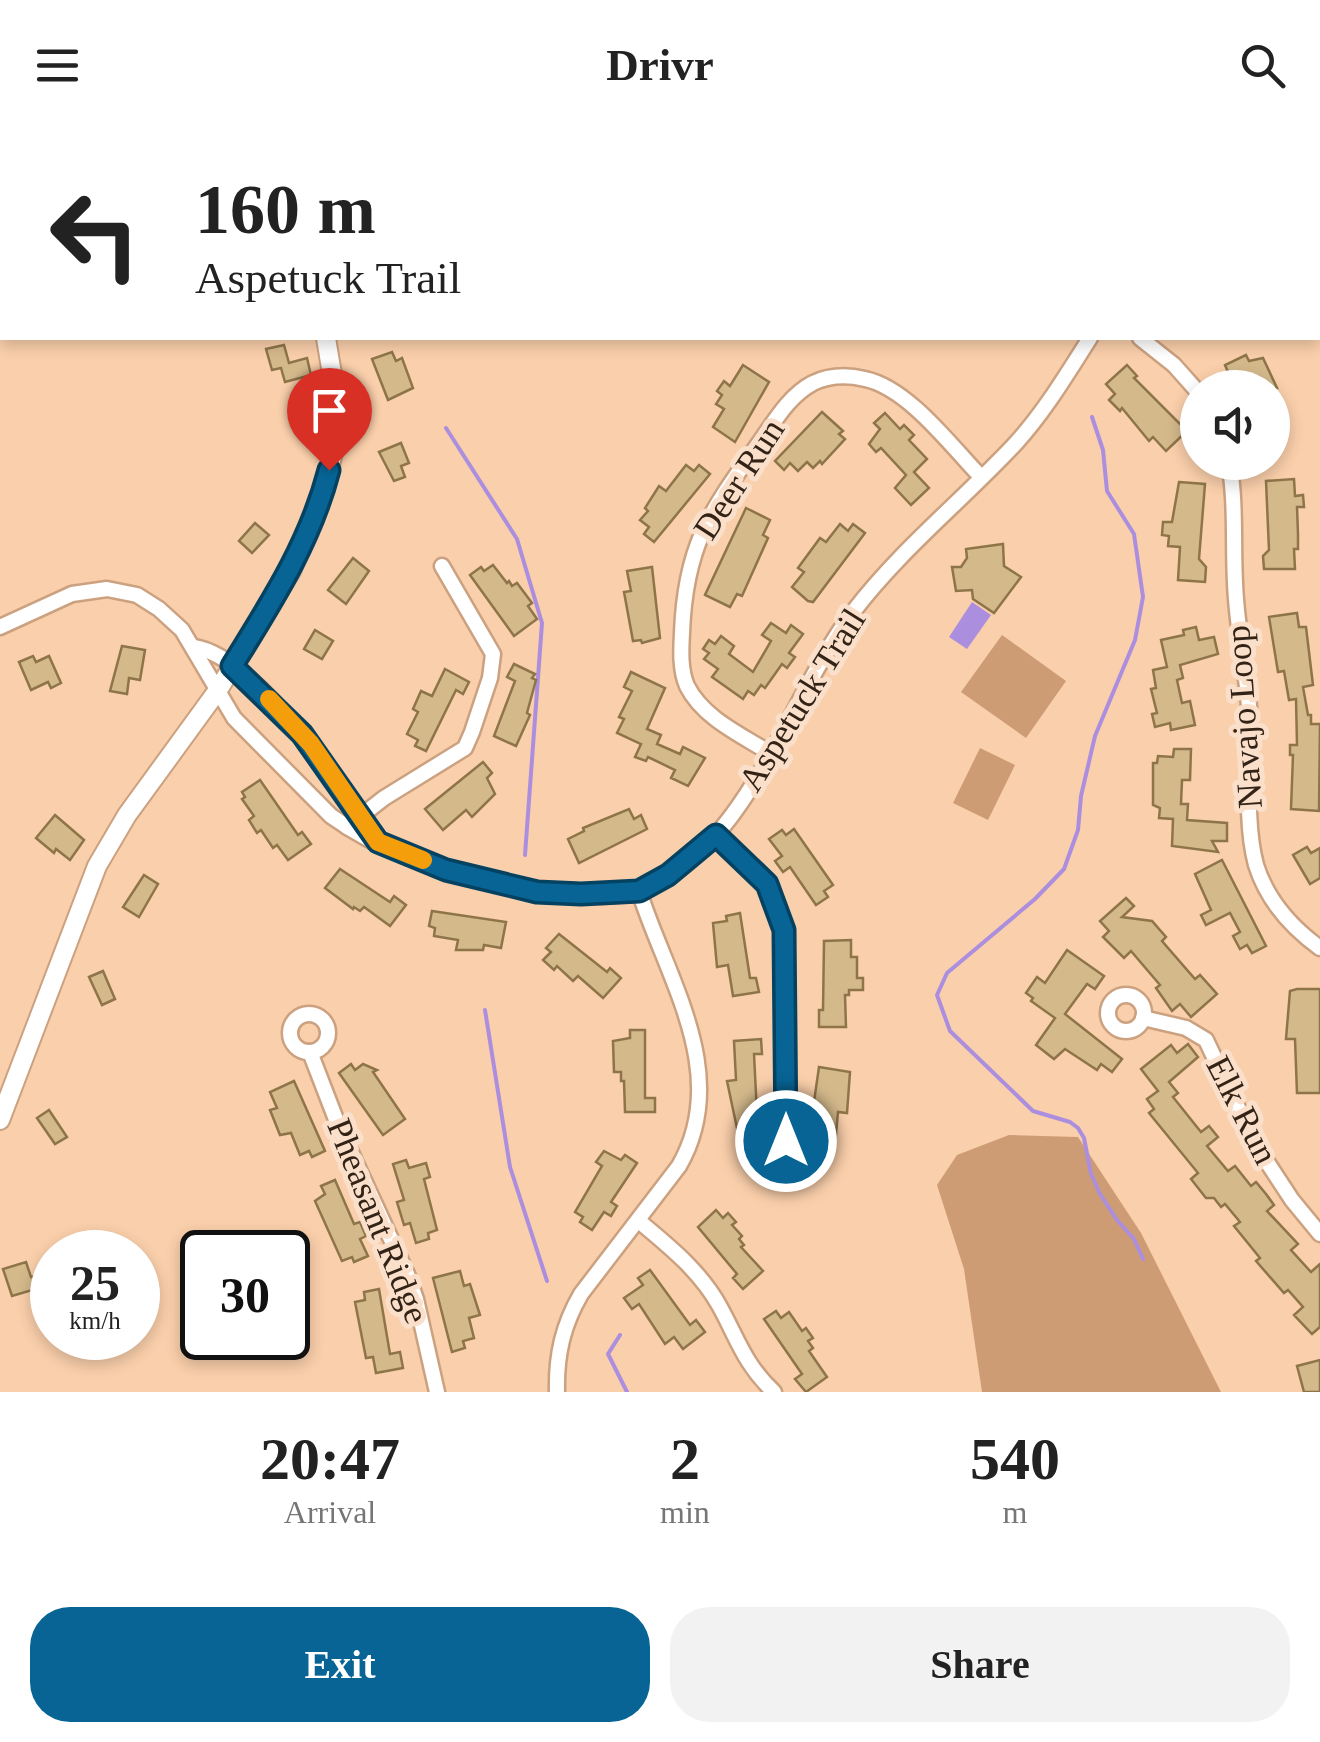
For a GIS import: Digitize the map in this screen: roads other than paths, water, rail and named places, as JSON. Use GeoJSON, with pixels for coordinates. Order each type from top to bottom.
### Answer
{"type":"FeatureCollection","features":[{"type":"Feature","properties":{"kind":"main road"},"geometry":{"type":"LineString","coordinates":[[0,1120],[96,866],[127,815],[218,690],[290,571],[321,500],[336,441],[338,410],[326,340]]}},
{"type":"Feature","properties":{"kind":"street","name":"Aspetuck Trail"},"geometry":{"type":"LineString","coordinates":[[639,891],[668,875],[716,835],[852,613],[892,566],[1039,416],[1089,340]]}},
{"type":"Feature","properties":{"kind":"street"},"geometry":{"type":"LineString","coordinates":[[1143,340],[1180,371]]}},
{"type":"Feature","properties":{"kind":"street","name":"Deer Run"},"geometry":{"type":"LineString","coordinates":[[770,752],[725,726],[702,705],[688,687],[681,646],[684,590],[694,548],[727,488],[776,419],[815,382],[836,376],[864,378],[898,394],[981,477]]}},
{"type":"Feature","properties":{"kind":"street","name":"Navajo Loop"},"geometry":{"type":"LineString","coordinates":[[1233,480],[1236,602],[1248,683],[1251,825],[1256,862],[1279,910],[1320,948]]}},
{"type":"Feature","properties":{"kind":"street"},"geometry":{"type":"LineString","coordinates":[[347,827],[465,748],[490,678],[492,654],[442,566]]}},
{"type":"Feature","properties":{"kind":"street"},"geometry":{"type":"LineString","coordinates":[[0,626],[72,594],[107,589],[138,595],[159,609],[194,647],[234,718],[331,816],[347,827],[462,875],[537,892],[639,891],[698,1054],[699,1099],[692,1142],[640,1222],[570,1312],[559,1350],[557,1392]]}},
{"type":"Feature","properties":{"kind":"street"},"geometry":{"type":"LineString","coordinates":[[194,647],[208,650],[232,666],[302,734],[378,842]]}},
{"type":"Feature","properties":{"kind":"street"},"geometry":{"type":"LineString","coordinates":[[716,835],[767,884],[784,930],[786,1178]]}},
{"type":"Feature","properties":{"kind":"street","name":"Elk Run"},"geometry":{"type":"LineString","coordinates":[[1143,1018],[1186,1028],[1206,1040],[1254,1142],[1320,1234]]}},
{"type":"Feature","properties":{"kind":"street","name":"Pheasant Ridge"},"geometry":{"type":"LineString","coordinates":[[310,1052],[337,1122],[407,1274],[438,1392]]}},
{"type":"Feature","properties":{"kind":"street"},"geometry":{"type":"LineString","coordinates":[[640,1222],[702,1280],[720,1306],[739,1350],[774,1392]]}},
{"type":"Feature","properties":{"kind":"waterway"},"geometry":{"type":"LineString","coordinates":[[1092,417],[1103,450],[1107,491],[1134,534],[1143,597],[1135,640],[1095,736],[1081,796],[1078,830],[1064,869],[1035,899],[947,973],[937,995],[950,1031],[1033,1111],[1078,1128],[1100,1194],[1134,1239],[1143,1259]]}},
{"type":"Feature","properties":{"kind":"waterway"},"geometry":{"type":"LineString","coordinates":[[446,428],[517,539],[542,623],[525,855]]}},
{"type":"Feature","properties":{"kind":"waterway"},"geometry":{"type":"LineString","coordinates":[[485,1010],[510,1167],[547,1281]]}},
{"type":"Feature","properties":{"kind":"waterway"},"geometry":{"type":"LineString","coordinates":[[620,1335],[608,1354],[627,1392]]}}]}
